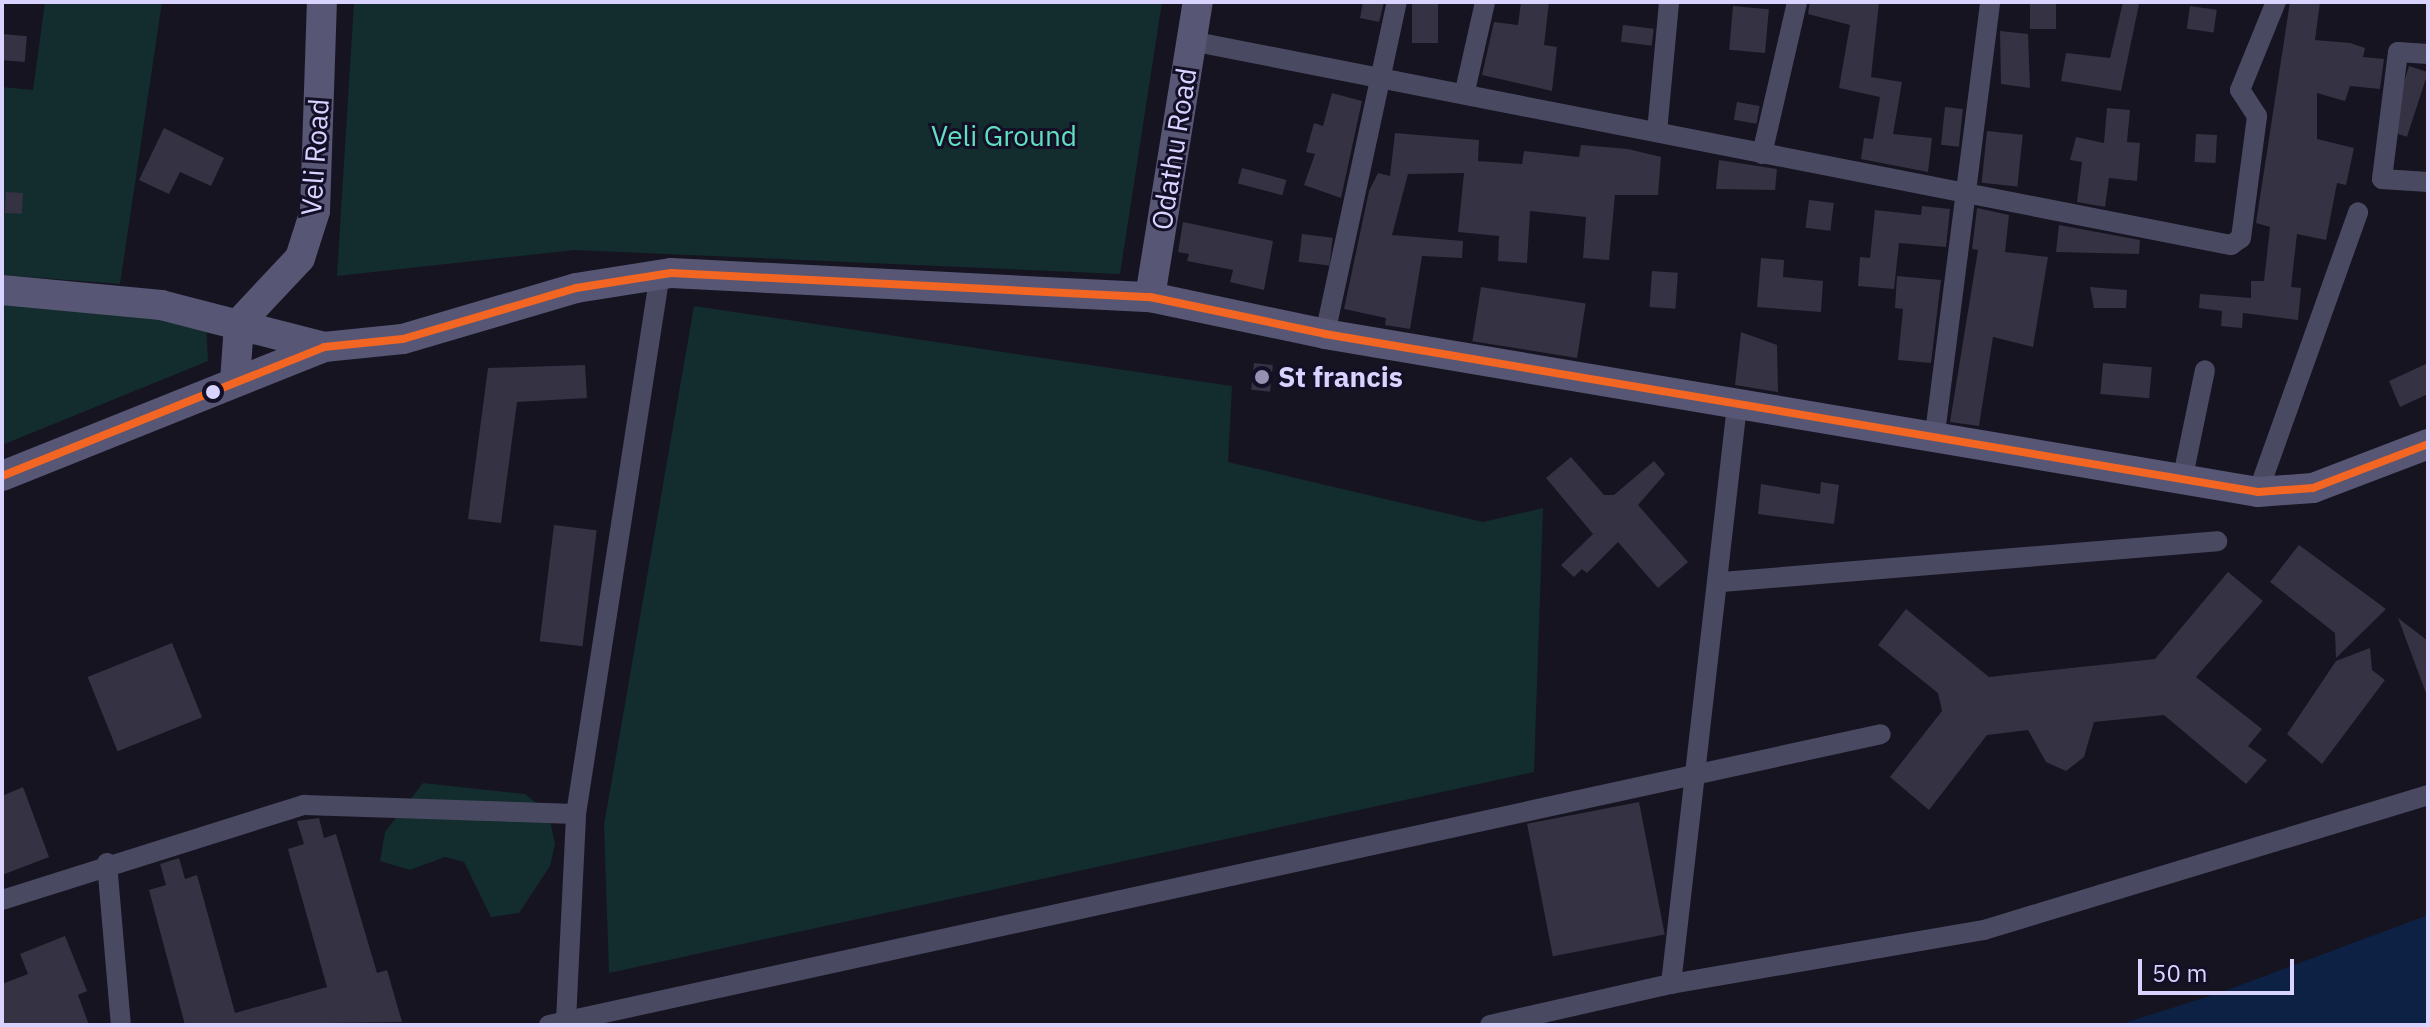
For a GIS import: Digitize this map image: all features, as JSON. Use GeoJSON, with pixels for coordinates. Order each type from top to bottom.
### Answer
{"type":"FeatureCollection","features":[{"type":"Feature","properties":{"kind":"main road","name":"Veli Road"},"geometry":{"type":"LineString","coordinates":[[239,323],[300,258],[315,211],[322,2]]}},
{"type":"Feature","properties":{"kind":"main road","name":"Odathu Road"},"geometry":{"type":"LineString","coordinates":[[1150,297],[1198,2]]}},
{"type":"Feature","properties":{"kind":"main road"},"geometry":{"type":"LineString","coordinates":[[2,476],[324,347],[403,339],[576,288],[660,273],[1150,297],[1325,334],[1934,441],[2258,492],[2313,488],[2428,444]]}},
{"type":"Feature","properties":{"kind":"main road"},"geometry":{"type":"LineString","coordinates":[[2,290],[161,305],[324,347]]}},
{"type":"Feature","properties":{"kind":"main road"},"geometry":{"type":"LineString","coordinates":[[235,382],[239,323]]}},
{"type":"Feature","properties":{"kind":"street"},"geometry":{"type":"LineString","coordinates":[[1325,334],[1385,74],[1397,2]]}},
{"type":"Feature","properties":{"kind":"street"},"geometry":{"type":"LineString","coordinates":[[1465,91],[1485,2]]}},
{"type":"Feature","properties":{"kind":"street"},"geometry":{"type":"LineString","coordinates":[[1657,132],[1669,2]]}},
{"type":"Feature","properties":{"kind":"street"},"geometry":{"type":"LineString","coordinates":[[1762,154],[1797,2]]}},
{"type":"Feature","properties":{"kind":"street"},"geometry":{"type":"LineString","coordinates":[[1934,441],[1962,194],[1990,2]]}},
{"type":"Feature","properties":{"kind":"street"},"geometry":{"type":"LineString","coordinates":[[1191,41],[1385,74],[1762,154],[2231,245],[2241,238],[2257,116],[2240,90],[2276,2]]}},
{"type":"Feature","properties":{"kind":"street"},"geometry":{"type":"LineString","coordinates":[[2428,54],[2398,52],[2382,179],[2428,182]]}},
{"type":"Feature","properties":{"kind":"street"},"geometry":{"type":"LineString","coordinates":[[2258,492],[2358,212]]}},
{"type":"Feature","properties":{"kind":"street"},"geometry":{"type":"LineString","coordinates":[[660,273],[576,814],[557,1023],[1697,770],[1881,734]]}},
{"type":"Feature","properties":{"kind":"street"},"geometry":{"type":"LineString","coordinates":[[2182,481],[2205,370]]}},
{"type":"Feature","properties":{"kind":"street"},"geometry":{"type":"LineString","coordinates":[[1671,984],[1722,582],[1737,406]]}},
{"type":"Feature","properties":{"kind":"street"},"geometry":{"type":"LineString","coordinates":[[1722,582],[2217,541]]}},
{"type":"Feature","properties":{"kind":"street"},"geometry":{"type":"LineString","coordinates":[[1490,1025],[1671,984],[1984,930],[2428,795]]}},
{"type":"Feature","properties":{"kind":"street"},"geometry":{"type":"LineString","coordinates":[[2,900],[107,863],[304,805],[576,814]]}},
{"type":"Feature","properties":{"kind":"street"},"geometry":{"type":"LineString","coordinates":[[107,863],[121,1025]]}},
{"type":"Feature","properties":{"kind":"green space"},"geometry":{"type":"Polygon","coordinates":[[[45,2],[162,2],[120,284],[2,275],[2,87],[33,90],[45,2]]]}},
{"type":"Feature","properties":{"kind":"green space","name":"Veli Ground"},"geometry":{"type":"Polygon","coordinates":[[[354,2],[1162,2],[1120,274],[575,250],[337,276],[354,2]]]}},
{"type":"Feature","properties":{"kind":"green space"},"geometry":{"type":"Polygon","coordinates":[[[2,297],[206,325],[208,361],[2,445],[2,297]]]}},
{"type":"Feature","properties":{"kind":"green space"},"geometry":{"type":"Polygon","coordinates":[[[694,306],[1232,386],[1228,462],[1483,522],[1543,508],[1534,772],[609,973],[604,825],[694,306]]]}},
{"type":"Feature","properties":{"kind":"green space"},"geometry":{"type":"Polygon","coordinates":[[[423,783],[525,794],[548,812],[555,844],[550,866],[519,913],[491,917],[464,862],[445,857],[410,870],[380,861],[385,832],[423,783]]]}},
{"type":"Feature","properties":{"kind":"water"},"geometry":{"type":"Polygon","coordinates":[[[2428,915],[2428,1025],[2118,1025],[2219,993],[2428,915]]]}},
{"type":"Feature","properties":{"kind":"building"},"geometry":{"type":"Polygon","coordinates":[[[1363,2],[1384,2],[1379,22],[1360,18],[1363,2]]]}},
{"type":"Feature","properties":{"kind":"building"},"geometry":{"type":"Polygon","coordinates":[[[1412,2],[1438,2],[1438,43],[1412,43],[1412,2]]]}},
{"type":"Feature","properties":{"kind":"building"},"geometry":{"type":"Polygon","coordinates":[[[1521,2],[1549,2],[1544,45],[1557,47],[1552,91],[1482,75],[1494,22],[1518,25],[1521,2]]]}},
{"type":"Feature","properties":{"kind":"building"},"geometry":{"type":"Polygon","coordinates":[[[1810,2],[1879,2],[1871,77],[1902,82],[1893,134],[1932,138],[1928,172],[1861,159],[1864,138],[1873,139],[1880,97],[1839,88],[1850,25],[1808,14],[1810,2]]]}},
{"type":"Feature","properties":{"kind":"building"},"geometry":{"type":"Polygon","coordinates":[[[2030,2],[2056,2],[2056,29],[2030,29],[2030,2]]]}},
{"type":"Feature","properties":{"kind":"building"},"geometry":{"type":"Polygon","coordinates":[[[2123,2],[2139,4],[2121,91],[2061,81],[2066,53],[2110,58],[2123,2]]]}},
{"type":"Feature","properties":{"kind":"building"},"geometry":{"type":"Polygon","coordinates":[[[2290,2],[2320,2],[2315,40],[2350,43],[2365,48],[2363,57],[2384,59],[2380,89],[2350,86],[2345,101],[2317,93],[2317,139],[2354,148],[2346,185],[2337,183],[2326,240],[2297,234],[2291,287],[2301,288],[2298,320],[2243,313],[2242,328],[2221,326],[2222,311],[2199,308],[2200,294],[2251,298],[2251,281],[2264,281],[2270,227],[2256,223],[2290,2]]]}},
{"type":"Feature","properties":{"kind":"building"},"geometry":{"type":"Polygon","coordinates":[[[1733,6],[1769,9],[1765,53],[1729,50],[1733,6]]]}},
{"type":"Feature","properties":{"kind":"building"},"geometry":{"type":"Polygon","coordinates":[[[2190,6],[2217,10],[2214,33],[2187,29],[2190,6]]]}},
{"type":"Feature","properties":{"kind":"building"},"geometry":{"type":"Polygon","coordinates":[[[1623,25],[1654,29],[1652,46],[1621,42],[1623,25]]]}},
{"type":"Feature","properties":{"kind":"building"},"geometry":{"type":"Polygon","coordinates":[[[2000,31],[2028,34],[2030,88],[2001,84],[2000,31]]]}},
{"type":"Feature","properties":{"kind":"building"},"geometry":{"type":"Polygon","coordinates":[[[2,34],[27,36],[25,62],[2,60],[2,34]]]}},
{"type":"Feature","properties":{"kind":"building"},"geometry":{"type":"Polygon","coordinates":[[[2409,66],[2428,72],[2407,137],[2388,131],[2409,66]]]}},
{"type":"Feature","properties":{"kind":"building"},"geometry":{"type":"Polygon","coordinates":[[[1332,93],[1362,101],[1341,198],[1304,185],[1315,154],[1306,152],[1314,123],[1323,126],[1332,93]]]}},
{"type":"Feature","properties":{"kind":"building"},"geometry":{"type":"Polygon","coordinates":[[[1737,102],[1760,106],[1757,124],[1734,120],[1737,102]]]}},
{"type":"Feature","properties":{"kind":"building"},"geometry":{"type":"Polygon","coordinates":[[[1945,107],[1963,109],[1959,147],[1941,145],[1945,107]]]}},
{"type":"Feature","properties":{"kind":"building"},"geometry":{"type":"Polygon","coordinates":[[[2107,108],[2130,110],[2127,142],[2140,143],[2137,181],[2109,178],[2105,207],[2077,202],[2082,162],[2070,160],[2076,137],[2104,143],[2107,108]]]}},
{"type":"Feature","properties":{"kind":"building"},"geometry":{"type":"Polygon","coordinates":[[[164,128],[224,158],[211,186],[180,172],[169,194],[139,180],[164,128]]]}},
{"type":"Feature","properties":{"kind":"building"},"geometry":{"type":"Polygon","coordinates":[[[1987,131],[2023,135],[2017,186],[1982,183],[1987,131]]]}},
{"type":"Feature","properties":{"kind":"building"},"geometry":{"type":"Polygon","coordinates":[[[1395,133],[1479,140],[1478,161],[1522,164],[1524,151],[1579,157],[1581,145],[1628,149],[1661,157],[1658,195],[1615,195],[1609,260],[1583,258],[1586,217],[1530,211],[1527,263],[1498,261],[1499,236],[1458,232],[1464,173],[1408,174],[1392,235],[1463,241],[1462,258],[1422,256],[1410,329],[1385,325],[1386,318],[1344,309],[1369,191],[1378,173],[1390,176],[1395,133]]]}},
{"type":"Feature","properties":{"kind":"building"},"geometry":{"type":"Polygon","coordinates":[[[2196,134],[2217,135],[2216,163],[2195,162],[2196,134]]]}},
{"type":"Feature","properties":{"kind":"building"},"geometry":{"type":"Polygon","coordinates":[[[1719,160],[1777,169],[1775,190],[1716,189],[1719,160]]]}},
{"type":"Feature","properties":{"kind":"building"},"geometry":{"type":"Polygon","coordinates":[[[1242,168],[1286,180],[1282,195],[1238,183],[1242,168]]]}},
{"type":"Feature","properties":{"kind":"building"},"geometry":{"type":"Polygon","coordinates":[[[6,192],[23,193],[22,214],[5,213],[6,192]]]}},
{"type":"Feature","properties":{"kind":"building"},"geometry":{"type":"Polygon","coordinates":[[[1809,200],[1834,203],[1830,231],[1806,228],[1809,200]]]}},
{"type":"Feature","properties":{"kind":"building"},"geometry":{"type":"Polygon","coordinates":[[[1922,206],[1950,209],[1946,247],[1899,243],[1894,289],[1858,286],[1860,257],[1870,258],[1875,210],[1921,215],[1922,206]]]}},
{"type":"Feature","properties":{"kind":"building"},"geometry":{"type":"Polygon","coordinates":[[[1977,208],[2009,215],[2005,252],[2048,257],[2033,347],[1993,337],[1979,426],[1950,422],[1978,250],[1972,249],[1977,208]]]}},
{"type":"Feature","properties":{"kind":"building"},"geometry":{"type":"Polygon","coordinates":[[[1183,222],[1273,241],[1264,290],[1230,282],[1233,270],[1187,261],[1189,254],[1178,252],[1183,222]]]}},
{"type":"Feature","properties":{"kind":"building"},"geometry":{"type":"Polygon","coordinates":[[[2059,225],[2140,240],[2139,254],[2056,252],[2059,225]]]}},
{"type":"Feature","properties":{"kind":"building"},"geometry":{"type":"Polygon","coordinates":[[[1302,234],[1333,238],[1329,266],[1299,262],[1302,234]]]}},
{"type":"Feature","properties":{"kind":"building"},"geometry":{"type":"Polygon","coordinates":[[[1761,258],[1784,260],[1783,277],[1823,281],[1821,312],[1757,307],[1761,258]]]}},
{"type":"Feature","properties":{"kind":"building"},"geometry":{"type":"Polygon","coordinates":[[[1652,271],[1678,273],[1675,309],[1649,307],[1652,271]]]}},
{"type":"Feature","properties":{"kind":"building"},"geometry":{"type":"Polygon","coordinates":[[[1897,276],[1941,280],[1931,363],[1898,360],[1903,309],[1895,308],[1897,276]]]}},
{"type":"Feature","properties":{"kind":"building"},"geometry":{"type":"Polygon","coordinates":[[[1481,287],[1586,304],[1577,358],[1472,341],[1481,287]]]}},
{"type":"Feature","properties":{"kind":"building"},"geometry":{"type":"Polygon","coordinates":[[[2090,287],[2127,290],[2126,308],[2094,308],[2090,287]]]}},
{"type":"Feature","properties":{"kind":"building"},"geometry":{"type":"Polygon","coordinates":[[[1741,332],[1777,345],[1778,392],[1735,385],[1741,332]]]}},
{"type":"Feature","properties":{"kind":"building","name":"St francis"},"geometry":{"type":"Polygon","coordinates":[[[1254,363],[1273,365],[1270,392],[1251,390],[1254,363]]]}},
{"type":"Feature","properties":{"kind":"building"},"geometry":{"type":"Polygon","coordinates":[[[2103,363],[2152,367],[2149,398],[2100,394],[2103,363]]]}},
{"type":"Feature","properties":{"kind":"building"},"geometry":{"type":"Polygon","coordinates":[[[2428,363],[2428,394],[2400,407],[2389,381],[2428,363]]]}},
{"type":"Feature","properties":{"kind":"building"},"geometry":{"type":"Polygon","coordinates":[[[585,365],[587,398],[517,402],[501,523],[468,519],[488,368],[585,365]]]}},
{"type":"Feature","properties":{"kind":"building"},"geometry":{"type":"Polygon","coordinates":[[[1571,457],[1604,495],[1614,495],[1654,461],[1665,474],[1638,505],[1688,562],[1658,588],[1618,542],[1587,573],[1582,569],[1574,577],[1561,565],[1593,534],[1546,478],[1571,457]]]}},
{"type":"Feature","properties":{"kind":"building"},"geometry":{"type":"Polygon","coordinates":[[[1821,482],[1839,485],[1834,524],[1758,514],[1761,484],[1820,494],[1821,482]]]}},
{"type":"Feature","properties":{"kind":"building"},"geometry":{"type":"Polygon","coordinates":[[[554,525],[597,530],[582,646],[540,641],[554,525]]]}},
{"type":"Feature","properties":{"kind":"building"},"geometry":{"type":"Polygon","coordinates":[[[2299,545],[2386,609],[2336,658],[2335,633],[2270,582],[2299,545]]]}},
{"type":"Feature","properties":{"kind":"building"},"geometry":{"type":"Polygon","coordinates":[[[2228,572],[2263,601],[2196,677],[2262,729],[2248,746],[2267,760],[2246,784],[2164,715],[2094,722],[2084,757],[2066,771],[2046,762],[2028,730],[1987,735],[1929,810],[1890,777],[1942,711],[1938,693],[1878,645],[1906,609],[1989,677],[2155,659],[2228,572]]]}},
{"type":"Feature","properties":{"kind":"building"},"geometry":{"type":"Polygon","coordinates":[[[2398,618],[2428,641],[2426,693],[2398,618]]]}},
{"type":"Feature","properties":{"kind":"building"},"geometry":{"type":"Polygon","coordinates":[[[172,643],[202,717],[118,751],[88,677],[172,643]]]}},
{"type":"Feature","properties":{"kind":"building"},"geometry":{"type":"Polygon","coordinates":[[[2370,648],[2372,670],[2385,680],[2322,764],[2287,734],[2336,661],[2370,648]]]}},
{"type":"Feature","properties":{"kind":"building"},"geometry":{"type":"Polygon","coordinates":[[[23,787],[49,857],[2,875],[2,796],[23,787]]]}},
{"type":"Feature","properties":{"kind":"building"},"geometry":{"type":"Polygon","coordinates":[[[1639,802],[1665,935],[1553,956],[1527,824],[1639,802]]]}},
{"type":"Feature","properties":{"kind":"building"},"geometry":{"type":"Polygon","coordinates":[[[319,818],[324,838],[336,834],[377,973],[387,970],[402,1022],[185,1025],[149,890],[166,885],[160,864],[179,858],[185,879],[197,875],[235,1013],[327,987],[288,849],[304,844],[297,821],[319,818]]]}},
{"type":"Feature","properties":{"kind":"building"},"geometry":{"type":"Polygon","coordinates":[[[65,936],[87,991],[78,995],[89,1025],[2,1025],[2,984],[28,974],[20,954],[65,936]]]}},
{"type":"Feature","properties":{"kind":"transit line"},"geometry":{"type":"LineString","coordinates":[[2,476],[324,347],[403,339],[576,288],[671,273],[1150,297],[1325,334],[2258,492],[2313,488],[2428,444]]}},
{"type":"Feature","properties":{"kind":"place","name":"St francis"},"geometry":{"type":"Point","coordinates":[1262,377]}}]}
